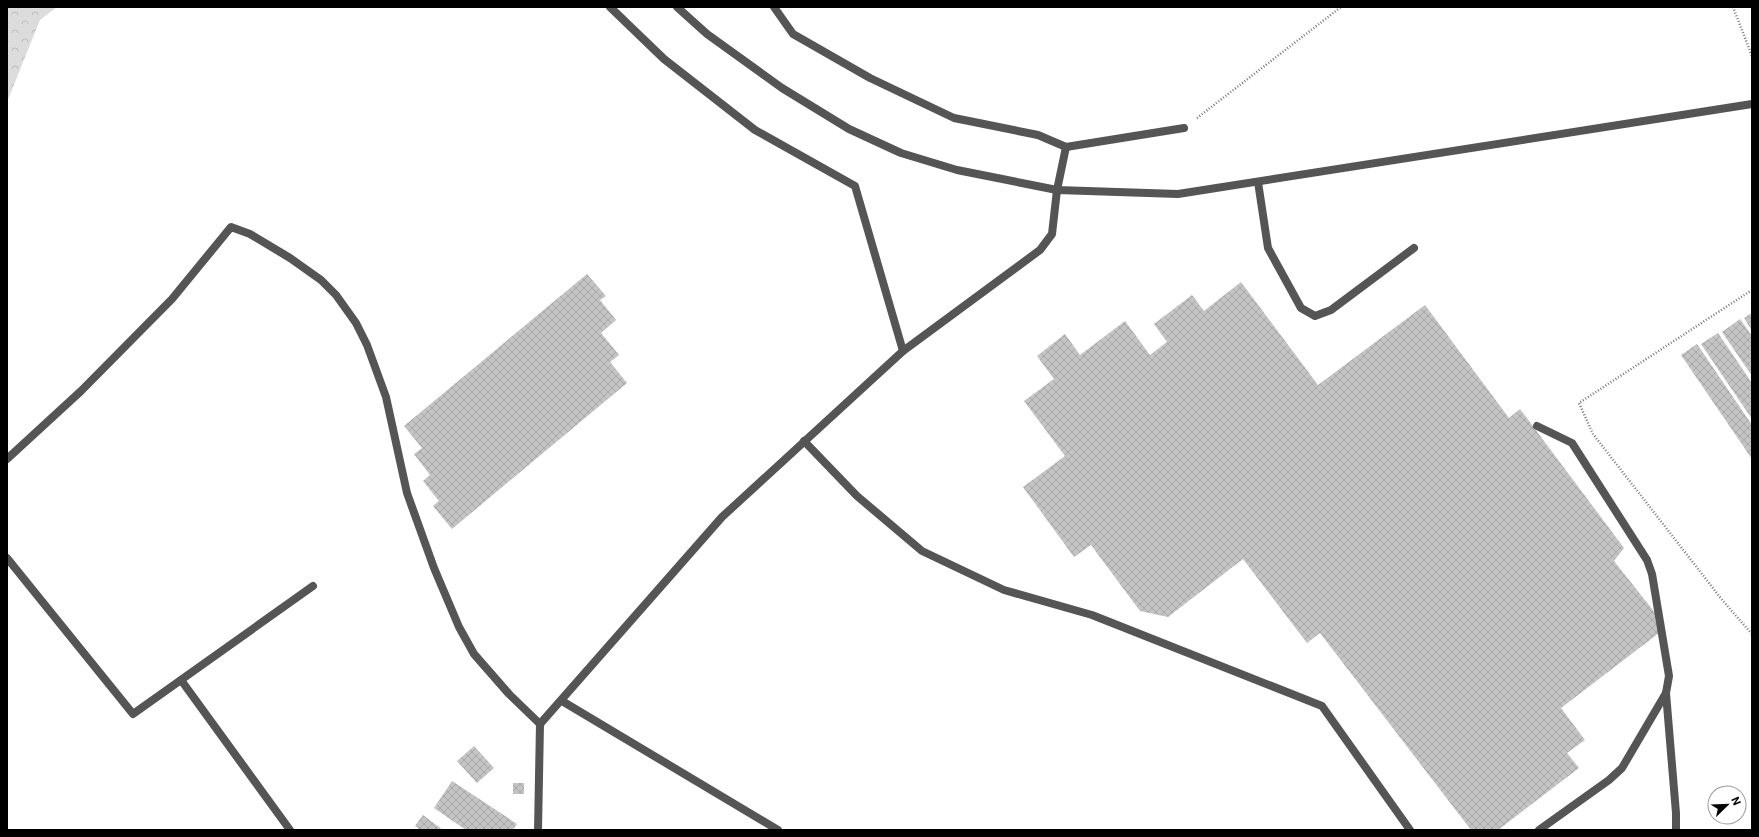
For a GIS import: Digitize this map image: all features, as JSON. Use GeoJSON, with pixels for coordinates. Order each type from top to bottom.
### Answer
{"type":"FeatureCollection","features":[{"type":"Feature","properties":{"kind":"street"},"geometry":{"type":"LineString","coordinates":[[610,7],[664,58],[755,130],[855,186],[903,351]]}},
{"type":"Feature","properties":{"kind":"street"},"geometry":{"type":"LineString","coordinates":[[677,7],[708,34],[782,88],[849,129],[901,153],[957,170],[1057,190],[1178,194],[1752,104]]}},
{"type":"Feature","properties":{"kind":"street"},"geometry":{"type":"LineString","coordinates":[[774,7],[793,34],[870,78],[954,118],[1038,135],[1066,147],[1184,128]]}},
{"type":"Feature","properties":{"kind":"street"},"geometry":{"type":"LineString","coordinates":[[538,830],[540,724],[562,701],[722,516],[903,351],[1040,250],[1052,234],[1057,190],[1066,147]]}},
{"type":"Feature","properties":{"kind":"street"},"geometry":{"type":"LineString","coordinates":[[1258,182],[1268,248],[1301,308],[1315,316],[1331,310],[1414,248]]}},
{"type":"Feature","properties":{"kind":"street"},"geometry":{"type":"LineString","coordinates":[[7,459],[81,392],[172,299],[232,227],[250,234],[290,258],[321,280],[336,296],[356,323],[367,345],[386,397],[407,493],[434,568],[459,627],[474,654],[509,694],[540,724]]}},
{"type":"Feature","properties":{"kind":"street"},"geometry":{"type":"LineString","coordinates":[[1537,426],[1572,443],[1647,560],[1652,574],[1669,676],[1666,693],[1676,813],[1676,830]]}},
{"type":"Feature","properties":{"kind":"street"},"geometry":{"type":"LineString","coordinates":[[804,441],[857,496],[922,551],[1004,590],[1092,615],[1322,706],[1410,830]]}},
{"type":"Feature","properties":{"kind":"street"},"geometry":{"type":"LineString","coordinates":[[7,558],[133,714],[313,586]]}},
{"type":"Feature","properties":{"kind":"street"},"geometry":{"type":"LineString","coordinates":[[180,680],[290,830]]}},
{"type":"Feature","properties":{"kind":"street"},"geometry":{"type":"LineString","coordinates":[[1539,830],[1609,780],[1622,768],[1666,693]]}},
{"type":"Feature","properties":{"kind":"street"},"geometry":{"type":"LineString","coordinates":[[562,701],[778,830]]}},
{"type":"Feature","properties":{"kind":"path"},"geometry":{"type":"LineString","coordinates":[[1184,128],[1341,7]]}},
{"type":"Feature","properties":{"kind":"path"},"geometry":{"type":"LineString","coordinates":[[1733,7],[1752,56]]}},
{"type":"Feature","properties":{"kind":"path"},"geometry":{"type":"LineString","coordinates":[[1752,290],[1578,404],[1593,434],[1723,601],[1752,634]]}},
{"type":"Feature","properties":{"kind":"green space"},"geometry":{"type":"Polygon","coordinates":[[[7,7],[57,7],[40,20],[7,102],[7,7]]]}},
{"type":"Feature","properties":{"kind":"building"},"geometry":{"type":"Polygon","coordinates":[[[587,274],[606,296],[600,300],[616,320],[601,333],[619,355],[610,362],[627,383],[452,529],[433,506],[439,501],[423,481],[430,475],[414,454],[422,448],[404,426],[587,274]]]}},
{"type":"Feature","properties":{"kind":"building"},"geometry":{"type":"Polygon","coordinates":[[[1241,282],[1318,385],[1425,305],[1509,418],[1520,409],[1624,548],[1614,561],[1656,614],[1659,633],[1561,708],[1585,740],[1567,753],[1579,768],[1498,830],[1471,830],[1320,633],[1307,643],[1243,559],[1168,617],[1140,611],[1091,545],[1074,557],[1023,487],[1065,456],[1024,401],[1054,379],[1037,356],[1065,334],[1080,355],[1125,321],[1150,355],[1167,342],[1154,324],[1192,295],[1204,311],[1241,282]]]}},
{"type":"Feature","properties":{"kind":"building"},"geometry":{"type":"Polygon","coordinates":[[[1752,313],[1752,331],[1744,318],[1752,313]]]}},
{"type":"Feature","properties":{"kind":"building"},"geometry":{"type":"Polygon","coordinates":[[[1740,319],[1752,336],[1752,376],[1722,332],[1740,319]]]}},
{"type":"Feature","properties":{"kind":"building"},"geometry":{"type":"Polygon","coordinates":[[[1718,333],[1752,383],[1752,419],[1701,344],[1718,333]]]}},
{"type":"Feature","properties":{"kind":"building"},"geometry":{"type":"Polygon","coordinates":[[[1697,344],[1752,425],[1752,459],[1681,355],[1697,344]]]}},
{"type":"Feature","properties":{"kind":"building"},"geometry":{"type":"Polygon","coordinates":[[[474,746],[494,768],[477,783],[457,761],[474,746]]]}},
{"type":"Feature","properties":{"kind":"building"},"geometry":{"type":"Polygon","coordinates":[[[452,781],[517,824],[513,830],[466,830],[434,808],[452,781]]]}},
{"type":"Feature","properties":{"kind":"building"},"geometry":{"type":"Polygon","coordinates":[[[513,783],[524,783],[524,794],[513,794],[513,783]]]}},
{"type":"Feature","properties":{"kind":"building"},"geometry":{"type":"Polygon","coordinates":[[[423,815],[443,830],[420,830],[415,826],[423,815]]]}}]}
